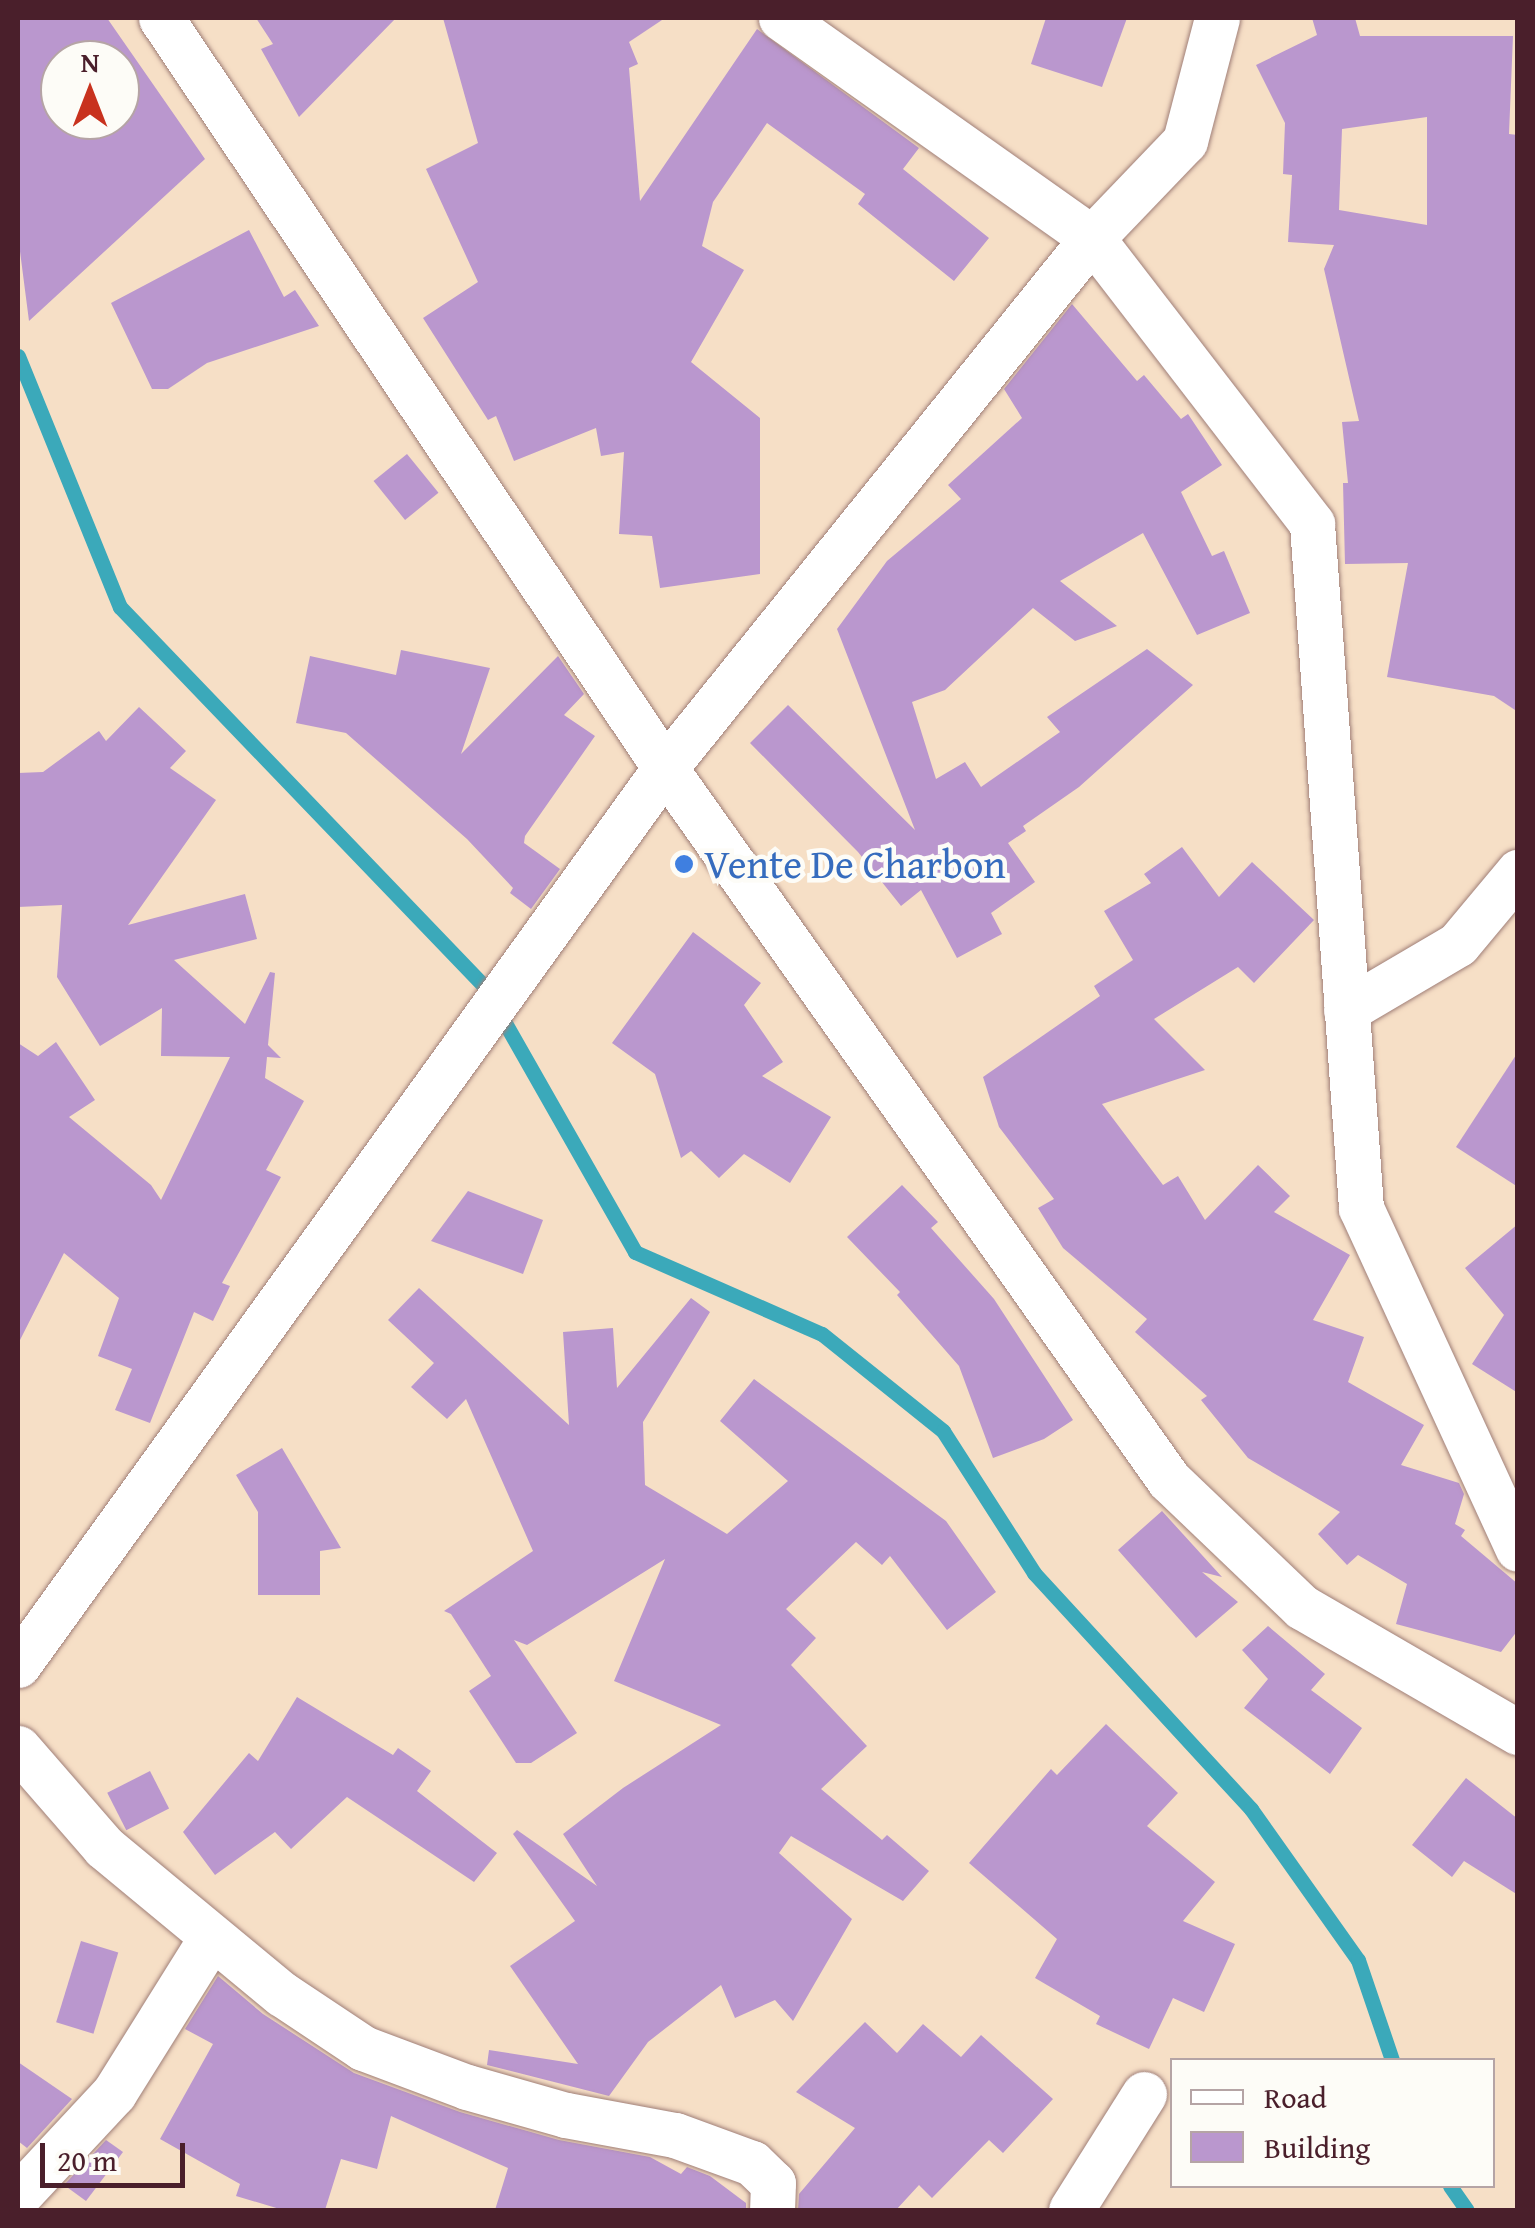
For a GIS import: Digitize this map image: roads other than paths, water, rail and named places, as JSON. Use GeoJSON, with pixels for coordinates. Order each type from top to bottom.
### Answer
{"type":"FeatureCollection","features":[{"type":"Feature","properties":{"kind":"street"},"geometry":{"type":"LineString","coordinates":[[161,18],[666,768],[1170,1480],[1302,1607],[1518,1732]]}},
{"type":"Feature","properties":{"kind":"street"},"geometry":{"type":"LineString","coordinates":[[781,18],[1092,238],[1312,524],[1361,1208],[1518,1549]]}},
{"type":"Feature","properties":{"kind":"street"},"geometry":{"type":"LineString","coordinates":[[18,1664],[666,768],[1092,238],[1185,141],[1217,18]]}},
{"type":"Feature","properties":{"kind":"street"},"geometry":{"type":"LineString","coordinates":[[1346,1010],[1458,944],[1512,890]]}},
{"type":"Feature","properties":{"kind":"street"},"geometry":{"type":"LineString","coordinates":[[18,1748],[104,1847],[282,1994],[363,2048],[467,2087],[566,2115],[675,2136],[752,2162],[774,2183],[772,2210]]}},
{"type":"Feature","properties":{"kind":"street"},"geometry":{"type":"LineString","coordinates":[[18,2196],[114,2093],[212,1938]]}},
{"type":"Feature","properties":{"kind":"street"},"geometry":{"type":"LineString","coordinates":[[1071,2210],[1144,2094]]}},
{"type":"Feature","properties":{"kind":"waterway"},"geometry":{"type":"LineString","coordinates":[[18,356],[120,607],[484,986],[635,1252],[822,1334],[943,1431],[1034,1573],[1251,1809],[1358,1960],[1391,2058]]}},
{"type":"Feature","properties":{"kind":"waterway"},"geometry":{"type":"LineString","coordinates":[[1451,2188],[1467,2210]]}},
{"type":"Feature","properties":{"kind":"place","name":"Vente De Charbon"},"geometry":{"type":"Point","coordinates":[684,864]}}]}
